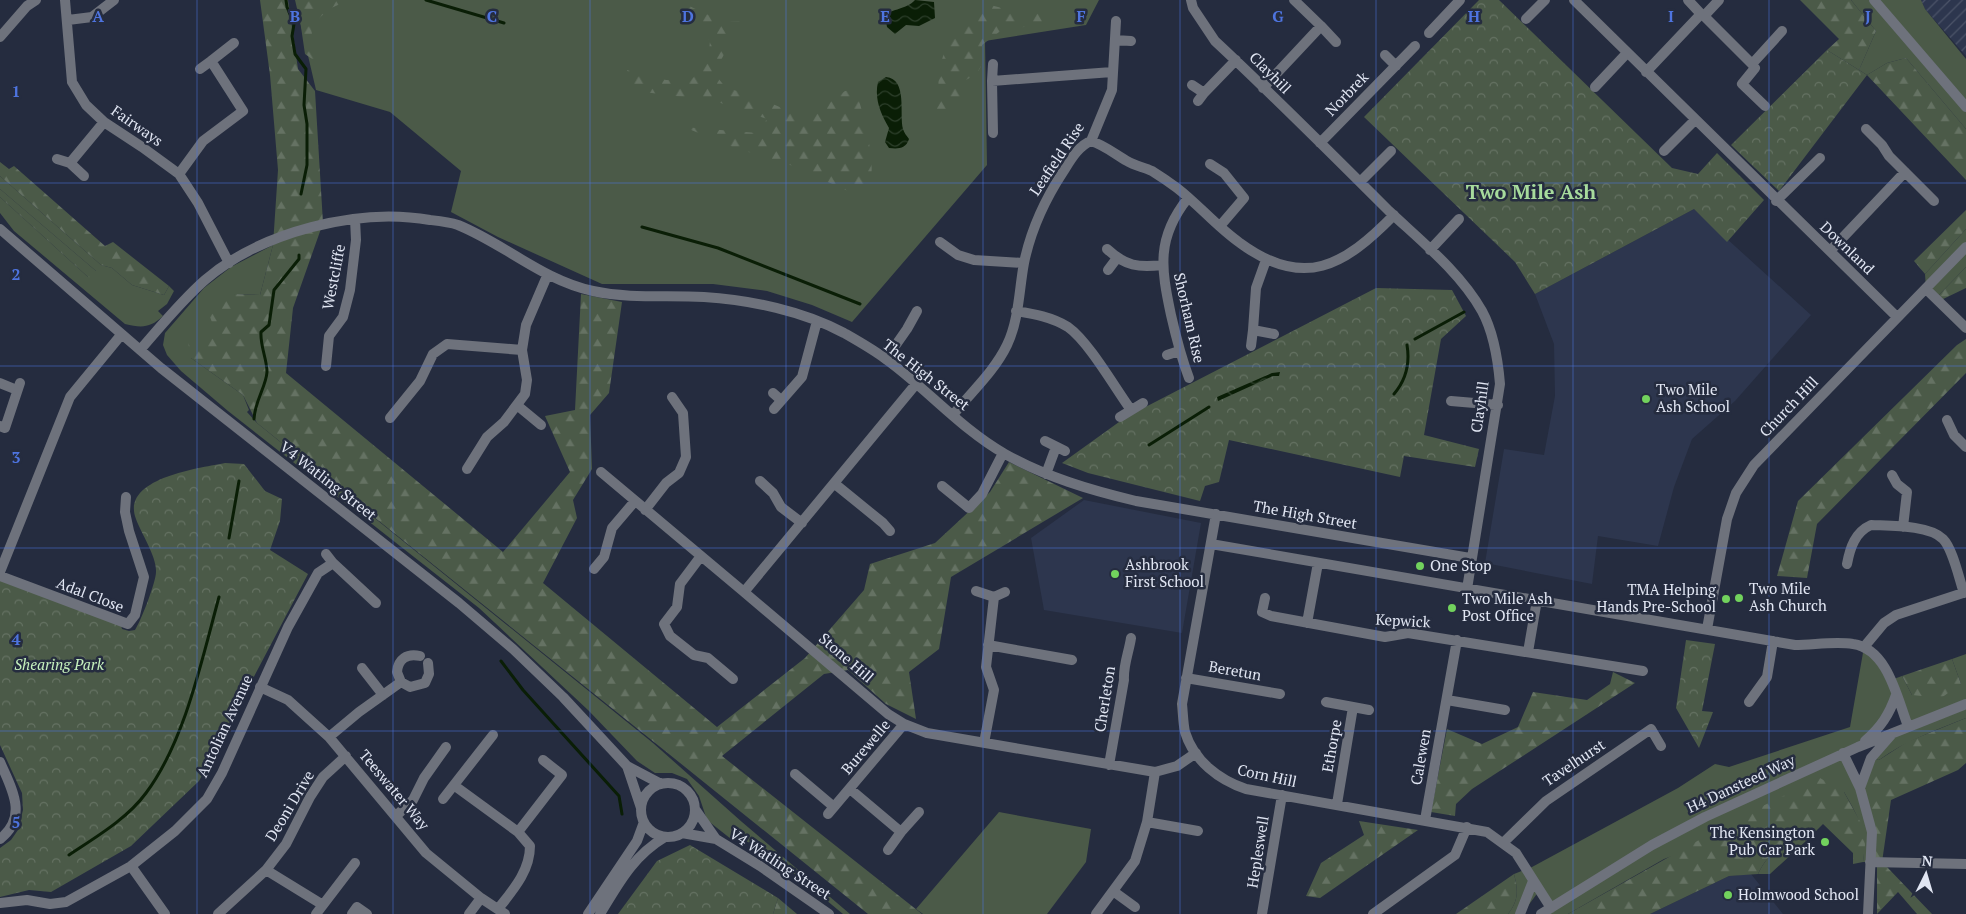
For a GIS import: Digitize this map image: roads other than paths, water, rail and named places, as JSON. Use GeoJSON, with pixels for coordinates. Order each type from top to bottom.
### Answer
{"type":"FeatureCollection","features":[{"type":"Feature","properties":{"kind":"street"},"geometry":{"type":"LineString","coordinates":[[0,37],[27,6],[36,0]]}},
{"type":"Feature","properties":{"kind":"street","name":"Fairways"},"geometry":{"type":"LineString","coordinates":[[65,0],[72,82],[86,105],[104,122],[180,174],[198,203],[229,263]]}},
{"type":"Feature","properties":{"kind":"street"},"geometry":{"type":"LineString","coordinates":[[68,20],[92,17],[114,0]]}},
{"type":"Feature","properties":{"kind":"street","name":"Clayhill"},"geometry":{"type":"LineString","coordinates":[[1191,0],[1193,8],[1215,41],[1430,250],[1468,290],[1488,325],[1498,362],[1500,384],[1498,405],[1470,558]]}},
{"type":"Feature","properties":{"kind":"street"},"geometry":{"type":"LineString","coordinates":[[1294,0],[1336,42]]}},
{"type":"Feature","properties":{"kind":"street"},"geometry":{"type":"LineString","coordinates":[[1429,33],[1460,0]]}},
{"type":"Feature","properties":{"kind":"street"},"geometry":{"type":"LineString","coordinates":[[1526,19],[1545,0]]}},
{"type":"Feature","properties":{"kind":"street","name":"Downland"},"geometry":{"type":"LineString","coordinates":[[1574,0],[1776,201],[1897,317]]}},
{"type":"Feature","properties":{"kind":"street"},"geometry":{"type":"LineString","coordinates":[[1688,0],[1755,68],[1742,84],[1765,106]]}},
{"type":"Feature","properties":{"kind":"street"},"geometry":{"type":"LineString","coordinates":[[1646,72],[1719,0]]}},
{"type":"Feature","properties":{"kind":"street"},"geometry":{"type":"LineString","coordinates":[[1874,0],[1966,107]]}},
{"type":"Feature","properties":{"kind":"street","name":"Leafield Rise"},"geometry":{"type":"LineString","coordinates":[[953,415],[994,366],[1008,344],[1032,231],[1048,195],[1071,160],[1085,144],[1091,141],[1112,90],[1116,21]]}},
{"type":"Feature","properties":{"kind":"street"},"geometry":{"type":"LineString","coordinates":[[1263,88],[1321,26]]}},
{"type":"Feature","properties":{"kind":"street"},"geometry":{"type":"LineString","coordinates":[[1752,64],[1782,31]]}},
{"type":"Feature","properties":{"kind":"street"},"geometry":{"type":"LineString","coordinates":[[1115,40],[1130,41]]}},
{"type":"Feature","properties":{"kind":"street"},"geometry":{"type":"LineString","coordinates":[[200,69],[234,43]]}},
{"type":"Feature","properties":{"kind":"street","name":"Norbrek"},"geometry":{"type":"LineString","coordinates":[[1320,143],[1415,46]]}},
{"type":"Feature","properties":{"kind":"street"},"geometry":{"type":"LineString","coordinates":[[1595,87],[1627,53]]}},
{"type":"Feature","properties":{"kind":"street"},"geometry":{"type":"LineString","coordinates":[[1385,55],[1396,66]]}},
{"type":"Feature","properties":{"kind":"street"},"geometry":{"type":"LineString","coordinates":[[1192,85],[1201,97],[1236,60]]}},
{"type":"Feature","properties":{"kind":"street"},"geometry":{"type":"LineString","coordinates":[[180,174],[203,141],[243,111],[211,61]]}},
{"type":"Feature","properties":{"kind":"street"},"geometry":{"type":"LineString","coordinates":[[992,134],[993,64]]}},
{"type":"Feature","properties":{"kind":"street"},"geometry":{"type":"LineString","coordinates":[[992,81],[1112,72]]}},
{"type":"Feature","properties":{"kind":"street"},"geometry":{"type":"LineString","coordinates":[[1664,151],[1695,120]]}},
{"type":"Feature","properties":{"kind":"street"},"geometry":{"type":"LineString","coordinates":[[70,163],[104,122]]}},
{"type":"Feature","properties":{"kind":"street"},"geometry":{"type":"LineString","coordinates":[[1866,129],[1934,201]]}},
{"type":"Feature","properties":{"kind":"street"},"geometry":{"type":"LineString","coordinates":[[1091,141],[1130,163],[1152,172],[1188,198],[1240,243],[1266,260],[1285,266],[1304,269],[1327,265],[1346,257],[1369,240],[1394,215]]}},
{"type":"Feature","properties":{"kind":"street"},"geometry":{"type":"LineString","coordinates":[[1360,182],[1391,151]]}},
{"type":"Feature","properties":{"kind":"street"},"geometry":{"type":"LineString","coordinates":[[1776,201],[1820,158]]}},
{"type":"Feature","properties":{"kind":"street"},"geometry":{"type":"LineString","coordinates":[[57,159],[70,163],[84,176]]}},
{"type":"Feature","properties":{"kind":"street"},"geometry":{"type":"LineString","coordinates":[[1210,164],[1224,173],[1244,198],[1220,226]]}},
{"type":"Feature","properties":{"kind":"street"},"geometry":{"type":"LineString","coordinates":[[1830,251],[1905,172]]}},
{"type":"Feature","properties":{"kind":"street","name":"Shorham Rise"},"geometry":{"type":"LineString","coordinates":[[1188,198],[1179,209],[1169,230],[1164,246],[1162,265],[1179,352],[1189,378]]}},
{"type":"Feature","properties":{"kind":"street","name":"The High Street"},"geometry":{"type":"LineString","coordinates":[[140,350],[182,302],[206,279],[229,263],[272,240],[323,223],[355,219],[414,217],[456,224],[492,242],[547,276],[600,292],[636,296],[704,297],[749,303],[817,322],[842,332],[886,359],[953,415],[1003,453],[1046,474],[1092,490],[1136,501],[1470,558]]}},
{"type":"Feature","properties":{"kind":"street","name":"Westcliffe"},"geometry":{"type":"LineString","coordinates":[[326,366],[329,336],[343,317],[350,290],[356,240],[355,219]]}},
{"type":"Feature","properties":{"kind":"street"},"geometry":{"type":"LineString","coordinates":[[1430,250],[1459,219]]}},
{"type":"Feature","properties":{"kind":"street","name":"V4 Watling Street"},"geometry":{"type":"LineString","coordinates":[[0,229],[140,350],[419,570],[513,649],[563,696],[628,766],[661,784]]}},
{"type":"Feature","properties":{"kind":"street"},"geometry":{"type":"LineString","coordinates":[[940,242],[958,255],[974,260],[1024,263]]}},
{"type":"Feature","properties":{"kind":"street","name":"Church Hill"},"geometry":{"type":"LineString","coordinates":[[1707,629],[1727,519],[1736,493],[1754,465],[1966,247]]}},
{"type":"Feature","properties":{"kind":"street","name":"Shorham Rise"},"geometry":{"type":"LineString","coordinates":[[1107,250],[1132,266],[1162,265]]}},
{"type":"Feature","properties":{"kind":"street"},"geometry":{"type":"LineString","coordinates":[[1108,270],[1117,258]]}},
{"type":"Feature","properties":{"kind":"street"},"geometry":{"type":"LineString","coordinates":[[1250,346],[1256,288],[1266,260]]}},
{"type":"Feature","properties":{"kind":"street"},"geometry":{"type":"LineString","coordinates":[[467,468],[487,436],[504,422],[518,406],[525,394],[527,380],[522,350],[526,325],[547,276]]}},
{"type":"Feature","properties":{"kind":"street"},"geometry":{"type":"LineString","coordinates":[[1926,289],[1966,328]]}},
{"type":"Feature","properties":{"kind":"street"},"geometry":{"type":"LineString","coordinates":[[886,359],[907,329],[916,311]]}},
{"type":"Feature","properties":{"kind":"street"},"geometry":{"type":"LineString","coordinates":[[1016,311],[1046,316],[1068,327],[1081,340],[1130,410]]}},
{"type":"Feature","properties":{"kind":"street"},"geometry":{"type":"LineString","coordinates":[[774,409],[802,377],[817,322]]}},
{"type":"Feature","properties":{"kind":"street"},"geometry":{"type":"LineString","coordinates":[[1253,330],[1274,334]]}},
{"type":"Feature","properties":{"kind":"street"},"geometry":{"type":"LineString","coordinates":[[0,572],[70,397],[122,335]]}},
{"type":"Feature","properties":{"kind":"street"},"geometry":{"type":"LineString","coordinates":[[390,418],[420,381],[433,354],[446,344],[522,350]]}},
{"type":"Feature","properties":{"kind":"street"},"geometry":{"type":"LineString","coordinates":[[1167,355],[1179,352]]}},
{"type":"Feature","properties":{"kind":"street"},"geometry":{"type":"LineString","coordinates":[[0,383],[18,386],[5,428],[0,426]]}},
{"type":"Feature","properties":{"kind":"street"},"geometry":{"type":"LineString","coordinates":[[744,592],[916,384]]}},
{"type":"Feature","properties":{"kind":"street"},"geometry":{"type":"LineString","coordinates":[[773,393],[781,400]]}},
{"type":"Feature","properties":{"kind":"street"},"geometry":{"type":"LineString","coordinates":[[646,510],[666,483],[679,473],[686,457],[683,412],[672,397]]}},
{"type":"Feature","properties":{"kind":"street"},"geometry":{"type":"LineString","coordinates":[[1451,401],[1498,405]]}},
{"type":"Feature","properties":{"kind":"street"},"geometry":{"type":"LineString","coordinates":[[1120,417],[1143,402]]}},
{"type":"Feature","properties":{"kind":"street"},"geometry":{"type":"LineString","coordinates":[[518,406],[541,424]]}},
{"type":"Feature","properties":{"kind":"street"},"geometry":{"type":"LineString","coordinates":[[1947,420],[1954,435],[1966,447]]}},
{"type":"Feature","properties":{"kind":"street"},"geometry":{"type":"LineString","coordinates":[[1045,442],[1061,449],[1046,474]]}},
{"type":"Feature","properties":{"kind":"street"},"geometry":{"type":"LineString","coordinates":[[942,486],[969,508],[982,494],[1003,453]]}},
{"type":"Feature","properties":{"kind":"street","name":"Stone Hill"},"geometry":{"type":"LineString","coordinates":[[601,472],[888,714],[904,724],[927,733],[1155,772],[1176,766],[1196,753]]}},
{"type":"Feature","properties":{"kind":"street"},"geometry":{"type":"LineString","coordinates":[[1892,474],[1897,484],[1906,492],[1903,527]]}},
{"type":"Feature","properties":{"kind":"street"},"geometry":{"type":"LineString","coordinates":[[760,481],[773,493],[781,507],[802,523]]}},
{"type":"Feature","properties":{"kind":"street"},"geometry":{"type":"LineString","coordinates":[[835,484],[883,523],[890,531]]}},
{"type":"Feature","properties":{"kind":"street","name":"Adal Close"},"geometry":{"type":"LineString","coordinates":[[0,576],[128,624],[135,615],[144,577],[129,530],[125,512],[126,497]]}},
{"type":"Feature","properties":{"kind":"street"},"geometry":{"type":"LineString","coordinates":[[594,569],[604,557],[612,528],[634,501]]}},
{"type":"Feature","properties":{"kind":"street","name":"Corn Hill"},"geometry":{"type":"LineString","coordinates":[[1216,514],[1182,704],[1186,732],[1196,753],[1210,770],[1229,783],[1246,789],[1487,832],[1504,842],[1516,853],[1532,881],[1551,908]]}},
{"type":"Feature","properties":{"kind":"street"},"geometry":{"type":"LineString","coordinates":[[1847,564],[1850,546],[1865,527],[1871,525],[1930,531],[1942,538],[1948,548],[1965,592],[1896,615],[1884,623],[1864,647]]}},
{"type":"Feature","properties":{"kind":"street"},"geometry":{"type":"LineString","coordinates":[[1211,544],[1467,590],[1482,590],[1795,645],[1852,643],[1864,647],[1884,664],[1908,726]]}},
{"type":"Feature","properties":{"kind":"street"},"geometry":{"type":"LineString","coordinates":[[326,554],[333,563],[376,603]]}},
{"type":"Feature","properties":{"kind":"street"},"geometry":{"type":"LineString","coordinates":[[701,556],[680,584],[677,607],[664,624],[670,636],[694,655],[708,658],[733,679]]}},
{"type":"Feature","properties":{"kind":"street"},"geometry":{"type":"LineString","coordinates":[[1467,590],[1470,558]]}},
{"type":"Feature","properties":{"kind":"street","name":"Antolian Avenue"},"geometry":{"type":"LineString","coordinates":[[0,903],[27,900],[50,904],[66,902],[131,866],[175,831],[207,799],[222,773],[288,627],[318,573],[333,563]]}},
{"type":"Feature","properties":{"kind":"street"},"geometry":{"type":"LineString","coordinates":[[1308,623],[1318,563]]}},
{"type":"Feature","properties":{"kind":"street"},"geometry":{"type":"LineString","coordinates":[[976,591],[994,597],[1005,592]]}},
{"type":"Feature","properties":{"kind":"street"},"geometry":{"type":"LineString","coordinates":[[984,743],[994,690],[986,667],[994,597]]}},
{"type":"Feature","properties":{"kind":"street","name":"Kepwick"},"geometry":{"type":"LineString","coordinates":[[1265,598],[1262,612],[1271,616],[1385,637],[1408,633],[1643,671]]}},
{"type":"Feature","properties":{"kind":"street"},"geometry":{"type":"LineString","coordinates":[[1528,652],[1537,600]]}},
{"type":"Feature","properties":{"kind":"street","name":"Cherleton"},"geometry":{"type":"LineString","coordinates":[[1110,765],[1124,680],[1123,668],[1128,657],[1131,638]]}},
{"type":"Feature","properties":{"kind":"street","name":"Calewen"},"geometry":{"type":"LineString","coordinates":[[1425,820],[1457,640]]}},
{"type":"Feature","properties":{"kind":"street"},"geometry":{"type":"LineString","coordinates":[[1749,702],[1767,677],[1773,640]]}},
{"type":"Feature","properties":{"kind":"street"},"geometry":{"type":"LineString","coordinates":[[988,645],[1072,660]]}},
{"type":"Feature","properties":{"kind":"street"},"geometry":{"type":"LineString","coordinates":[[409,655],[424,660],[429,674],[420,686],[410,687],[401,682],[397,672],[400,662],[409,655]]}},
{"type":"Feature","properties":{"kind":"street"},"geometry":{"type":"LineString","coordinates":[[362,668],[383,694]]}},
{"type":"Feature","properties":{"kind":"street","name":"Beretun"},"geometry":{"type":"LineString","coordinates":[[1186,678],[1280,694]]}},
{"type":"Feature","properties":{"kind":"street"},"geometry":{"type":"LineString","coordinates":[[329,737],[401,682]]}},
{"type":"Feature","properties":{"kind":"street","name":"Teeswater Way"},"geometry":{"type":"LineString","coordinates":[[260,687],[288,700],[329,737],[426,853],[481,898],[502,911]]}},
{"type":"Feature","properties":{"kind":"street"},"geometry":{"type":"LineString","coordinates":[[1858,747],[1880,728],[1890,713],[1896,695]]}},
{"type":"Feature","properties":{"kind":"street"},"geometry":{"type":"LineString","coordinates":[[1447,700],[1504,710]]}},
{"type":"Feature","properties":{"kind":"street"},"geometry":{"type":"LineString","coordinates":[[1326,702],[1354,707]]}},
{"type":"Feature","properties":{"kind":"street","name":"H4 Dansteed Way"},"geometry":{"type":"LineString","coordinates":[[1542,914],[1652,844],[1705,817],[1843,753],[1966,704]]}},
{"type":"Feature","properties":{"kind":"street","name":"Ethorpe"},"geometry":{"type":"LineString","coordinates":[[1337,804],[1354,707],[1369,710]]}},
{"type":"Feature","properties":{"kind":"street","name":"Burewelle"},"geometry":{"type":"LineString","coordinates":[[795,774],[831,811],[904,724]]}},
{"type":"Feature","properties":{"kind":"street","name":"Tavelhurst"},"geometry":{"type":"LineString","coordinates":[[1504,842],[1546,800],[1651,728],[1661,746]]}},
{"type":"Feature","properties":{"kind":"street"},"geometry":{"type":"LineString","coordinates":[[1860,788],[1872,758],[1894,732]]}},
{"type":"Feature","properties":{"kind":"street"},"geometry":{"type":"LineString","coordinates":[[443,799],[493,735]]}},
{"type":"Feature","properties":{"kind":"street"},"geometry":{"type":"LineString","coordinates":[[396,816],[413,800],[424,778],[446,747]]}},
{"type":"Feature","properties":{"kind":"street"},"geometry":{"type":"LineString","coordinates":[[1843,753],[1860,788],[1872,832],[1868,914]]}},
{"type":"Feature","properties":{"kind":"street","name":"Deoni Drive"},"geometry":{"type":"LineString","coordinates":[[218,914],[266,870],[286,844],[310,797],[323,777],[346,756]]}},
{"type":"Feature","properties":{"kind":"street"},"geometry":{"type":"LineString","coordinates":[[543,760],[570,783]]}},
{"type":"Feature","properties":{"kind":"street"},"geometry":{"type":"LineString","coordinates":[[0,762],[17,802],[14,820],[0,839]]}},
{"type":"Feature","properties":{"kind":"street","name":"V4 Watling Street"},"geometry":{"type":"LineString","coordinates":[[628,766],[641,808]]}},
{"type":"Feature","properties":{"kind":"street"},"geometry":{"type":"LineString","coordinates":[[1096,914],[1135,861],[1147,822],[1155,772]]}},
{"type":"Feature","properties":{"kind":"street"},"geometry":{"type":"LineString","coordinates":[[518,832],[562,775]]}},
{"type":"Feature","properties":{"kind":"street"},"geometry":{"type":"LineString","coordinates":[[600,914],[626,871],[646,848],[665,837],[682,833],[693,820],[695,809],[692,796],[682,786],[675,784],[661,784],[646,795],[641,808],[644,822],[652,832],[665,837]]}},
{"type":"Feature","properties":{"kind":"street"},"geometry":{"type":"LineString","coordinates":[[454,786],[518,832],[530,846],[530,855],[520,882],[502,911]]}},
{"type":"Feature","properties":{"kind":"street","name":"Burewelle"},"geometry":{"type":"LineString","coordinates":[[850,789],[901,832]]}},
{"type":"Feature","properties":{"kind":"street","name":"Hepleswell"},"geometry":{"type":"LineString","coordinates":[[1262,914],[1282,795]]}},
{"type":"Feature","properties":{"kind":"street","name":"V4 Watling Street"},"geometry":{"type":"LineString","coordinates":[[695,809],[716,839]]}},
{"type":"Feature","properties":{"kind":"street"},"geometry":{"type":"LineString","coordinates":[[888,850],[919,812]]}},
{"type":"Feature","properties":{"kind":"street"},"geometry":{"type":"LineString","coordinates":[[588,914],[637,841],[644,822]]}},
{"type":"Feature","properties":{"kind":"street"},"geometry":{"type":"LineString","coordinates":[[1147,822],[1198,831]]}},
{"type":"Feature","properties":{"kind":"street"},"geometry":{"type":"LineString","coordinates":[[1374,914],[1455,855],[1467,827]]}},
{"type":"Feature","properties":{"kind":"street","name":"V4 Watling Street"},"geometry":{"type":"LineString","coordinates":[[682,833],[716,839],[760,866],[829,914]]}},
{"type":"Feature","properties":{"kind":"street"},"geometry":{"type":"LineString","coordinates":[[1870,862],[1966,864]]}},
{"type":"Feature","properties":{"kind":"street"},"geometry":{"type":"LineString","coordinates":[[316,914],[355,863]]}},
{"type":"Feature","properties":{"kind":"street"},"geometry":{"type":"LineString","coordinates":[[131,866],[166,914]]}},
{"type":"Feature","properties":{"kind":"street"},"geometry":{"type":"LineString","coordinates":[[266,870],[323,905]]}},
{"type":"Feature","properties":{"kind":"street"},"geometry":{"type":"LineString","coordinates":[[1520,914],[1532,881]]}},
{"type":"Feature","properties":{"kind":"street"},"geometry":{"type":"LineString","coordinates":[[1113,891],[1135,908]]}},
{"type":"Feature","properties":{"kind":"street"},"geometry":{"type":"LineString","coordinates":[[469,914],[481,898]]}},
{"type":"Feature","properties":{"kind":"street"},"geometry":{"type":"LineString","coordinates":[[352,914],[358,906],[367,914]]}},
{"type":"Feature","properties":{"kind":"water"},"geometry":{"type":"Polygon","coordinates":[[[915,0],[934,2],[935,18],[919,26],[906,25],[895,34],[887,27],[885,16],[888,13],[908,6],[915,0]]]}},
{"type":"Feature","properties":{"kind":"water"},"geometry":{"type":"Polygon","coordinates":[[[886,77],[893,79],[900,90],[903,129],[909,139],[904,147],[889,148],[885,142],[889,128],[881,112],[877,88],[878,82],[886,77]]]}},
{"type":"Feature","properties":{"kind":"water"},"geometry":{"type":"Polygon","coordinates":[[[1280,372],[1279,376],[1273,376],[1218,401],[1217,397],[1272,373],[1280,372]]]}},
{"type":"Feature","properties":{"kind":"waterway"},"geometry":{"type":"LineString","coordinates":[[286,0],[294,24],[292,36],[295,54],[306,69],[304,105],[307,124],[307,165],[301,194]]}},
{"type":"Feature","properties":{"kind":"waterway"},"geometry":{"type":"LineString","coordinates":[[426,0],[504,23]]}},
{"type":"Feature","properties":{"kind":"waterway"},"geometry":{"type":"LineString","coordinates":[[642,227],[718,248],[860,304]]}},
{"type":"Feature","properties":{"kind":"waterway"},"geometry":{"type":"LineString","coordinates":[[254,419],[256,406],[267,372],[261,332],[269,325],[274,290],[299,259],[299,255]]}},
{"type":"Feature","properties":{"kind":"waterway"},"geometry":{"type":"LineString","coordinates":[[1415,339],[1464,312]]}},
{"type":"Feature","properties":{"kind":"waterway"},"geometry":{"type":"LineString","coordinates":[[1394,394],[1402,383],[1406,371],[1407,345]]}},
{"type":"Feature","properties":{"kind":"waterway"},"geometry":{"type":"LineString","coordinates":[[1149,445],[1209,407]]}},
{"type":"Feature","properties":{"kind":"waterway"},"geometry":{"type":"LineString","coordinates":[[229,538],[239,481]]}},
{"type":"Feature","properties":{"kind":"waterway"},"geometry":{"type":"LineString","coordinates":[[69,855],[130,811],[146,793],[160,772],[191,699],[219,597]]}},
{"type":"Feature","properties":{"kind":"waterway"},"geometry":{"type":"LineString","coordinates":[[501,661],[523,690],[619,796],[622,814]]}},
{"type":"Feature","properties":{"kind":"place","name":"Two Mile Ash School"},"geometry":{"type":"Point","coordinates":[1646,399]}},
{"type":"Feature","properties":{"kind":"place","name":"One Stop"},"geometry":{"type":"Point","coordinates":[1420,566]}},
{"type":"Feature","properties":{"kind":"place","name":"Ashbrook First School"},"geometry":{"type":"Point","coordinates":[1115,574]}},
{"type":"Feature","properties":{"kind":"place","name":"Two Mile Ash Church"},"geometry":{"type":"Point","coordinates":[1739,598]}},
{"type":"Feature","properties":{"kind":"place","name":"TMA Helping Hands Pre-School"},"geometry":{"type":"Point","coordinates":[1726,599]}},
{"type":"Feature","properties":{"kind":"place","name":"Two Mile Ash Post Office"},"geometry":{"type":"Point","coordinates":[1452,608]}},
{"type":"Feature","properties":{"kind":"place","name":"The Kensington Pub Car Park"},"geometry":{"type":"Point","coordinates":[1825,842]}},
{"type":"Feature","properties":{"kind":"place","name":"Holmwood School"},"geometry":{"type":"Point","coordinates":[1728,895]}},
{"type":"Feature","properties":{"kind":"district","name":"Two Mile Ash"},"geometry":{"type":"Point","coordinates":[1531,192]}},
{"type":"Feature","properties":{"kind":"park label","name":"Shearing Park"},"geometry":{"type":"Point","coordinates":[59,665]}}]}
